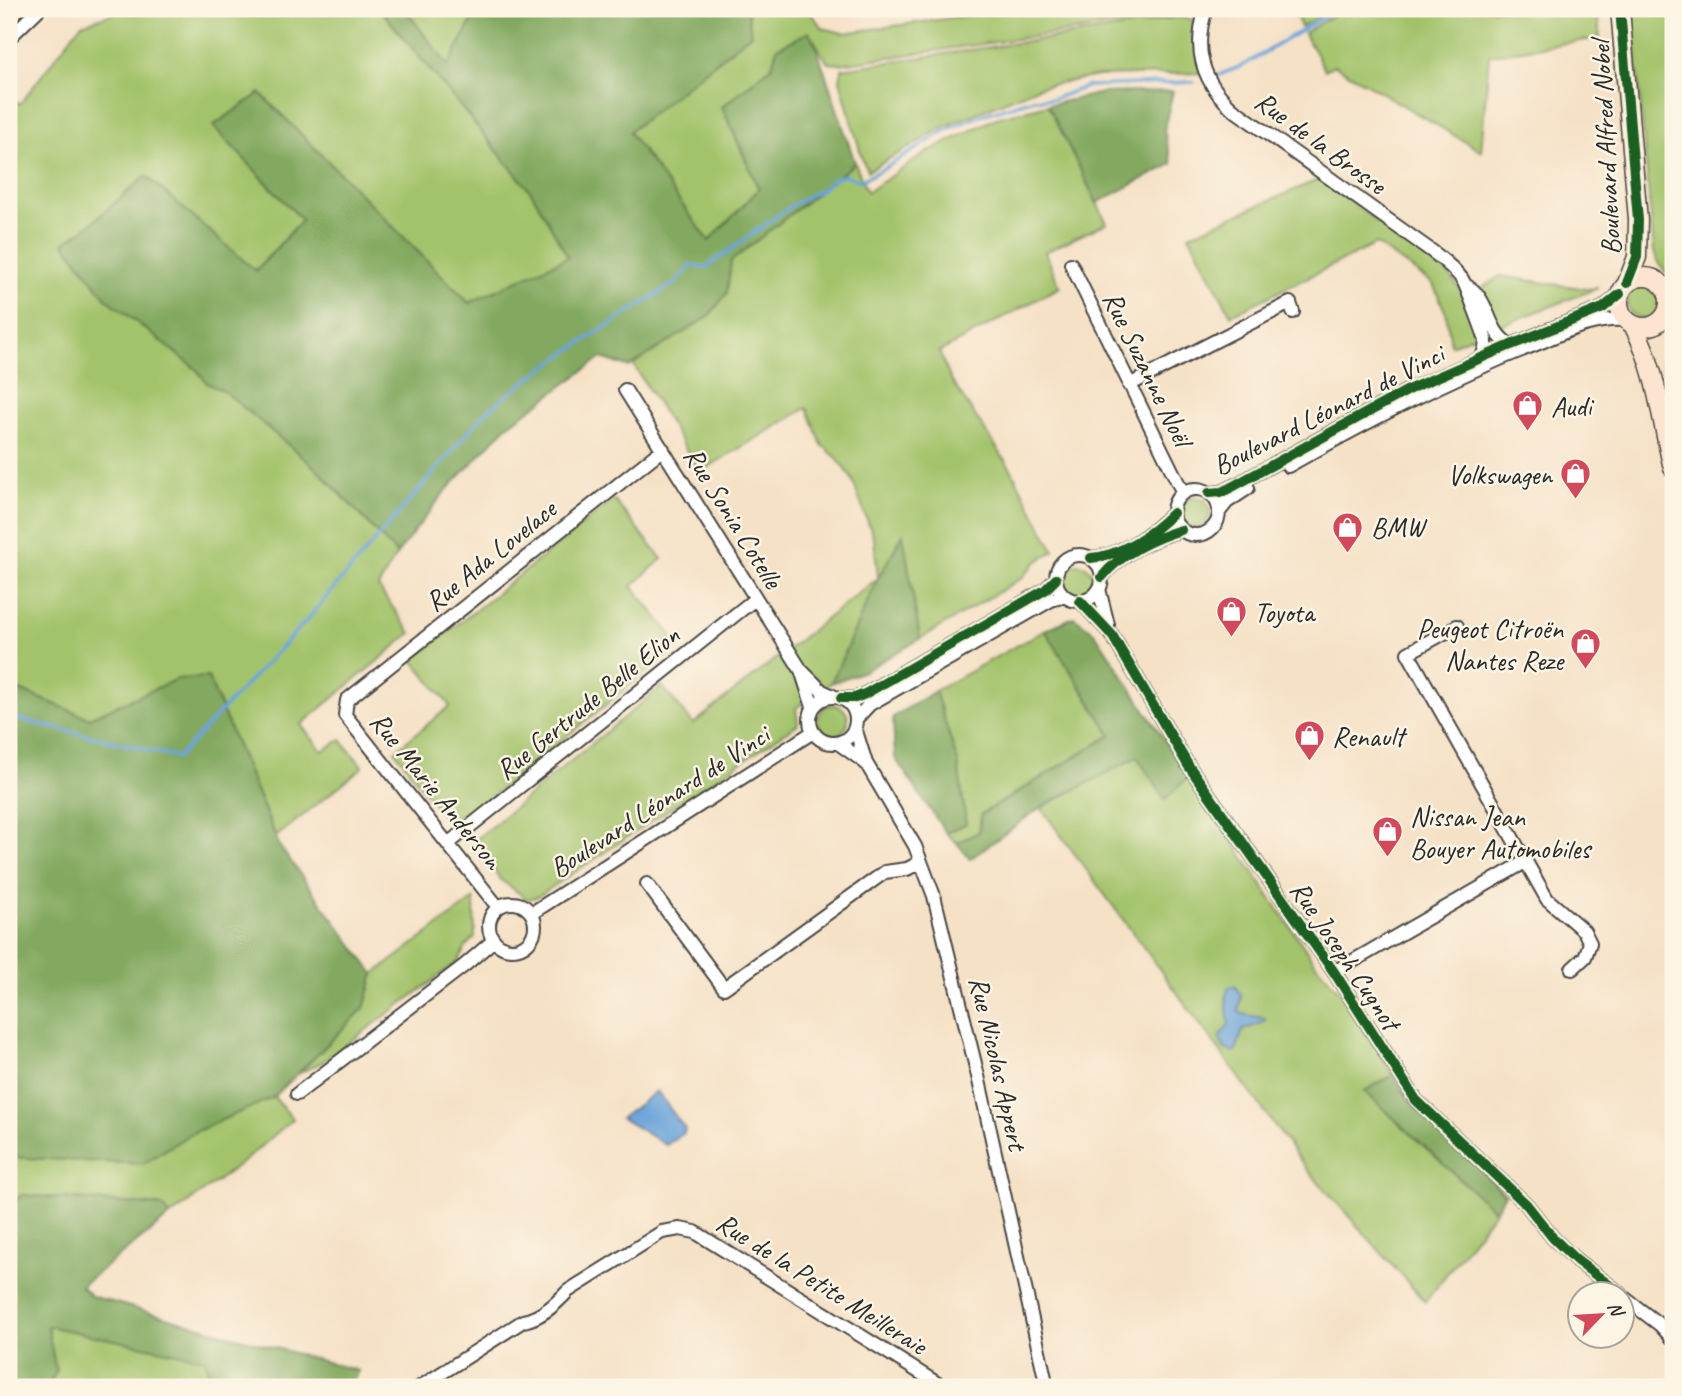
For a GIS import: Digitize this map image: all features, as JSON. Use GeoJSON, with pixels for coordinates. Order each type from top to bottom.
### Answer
{"type":"FeatureCollection","features":[{"type":"Feature","properties":{"kind":"main road","name":"Boulevard Alfred Nobel"},"geometry":{"type":"LineString","coordinates":[[1620,9],[1638,220],[1637,257],[1624,289]]}},
{"type":"Feature","properties":{"kind":"main road","name":"Boulevard Alfred Nobel"},"geometry":{"type":"LineString","coordinates":[[1638,220],[1644,249],[1656,281]]}},
{"type":"Feature","properties":{"kind":"main road"},"geometry":{"type":"LineString","coordinates":[[1630,323],[1648,327],[1656,324],[1670,311],[1667,293],[1656,281],[1641,277],[1624,289],[1619,308],[1642,341],[1655,383],[1673,468]]}},
{"type":"Feature","properties":{"kind":"main road"},"geometry":{"type":"LineString","coordinates":[[1655,383],[1656,324]]}},
{"type":"Feature","properties":{"kind":"street"},"geometry":{"type":"LineString","coordinates":[[9,37],[39,9]]}},
{"type":"Feature","properties":{"kind":"street","name":"Rue de la Brosse"},"geometry":{"type":"LineString","coordinates":[[1206,9],[1199,34],[1201,61],[1208,81],[1219,96],[1242,116],[1452,268],[1482,299],[1500,338],[1511,345]]}},
{"type":"Feature","properties":{"kind":"street","name":"Rue Suzanne Noël"},"geometry":{"type":"LineString","coordinates":[[1071,264],[1183,493]]}},
{"type":"Feature","properties":{"kind":"street","name":"Rue de la Brosse"},"geometry":{"type":"LineString","coordinates":[[1467,286],[1470,302],[1486,338],[1482,357]]}},
{"type":"Feature","properties":{"kind":"street","name":"Boulevard Léonard de Vinci"},"geometry":{"type":"LineString","coordinates":[[1209,493],[1222,492],[1232,487],[1412,388],[1603,309],[1624,289]]}},
{"type":"Feature","properties":{"kind":"street"},"geometry":{"type":"LineString","coordinates":[[1129,385],[1290,303],[1293,312]]}},
{"type":"Feature","properties":{"kind":"street","name":"Boulevard Léonard de Vinci"},"geometry":{"type":"LineString","coordinates":[[1219,512],[1236,494],[1416,397],[1578,327],[1607,320],[1630,323]]}},
{"type":"Feature","properties":{"kind":"street","name":"Rue Sonia Cotelle"},"geometry":{"type":"LineString","coordinates":[[625,390],[801,670]]}},
{"type":"Feature","properties":{"kind":"street","name":"Rue Ada Lovelace"},"geometry":{"type":"LineString","coordinates":[[348,700],[663,449]]}},
{"type":"Feature","properties":{"kind":"street"},"geometry":{"type":"LineString","coordinates":[[1196,489],[1209,493],[1219,512],[1213,528],[1205,533],[1189,534],[1181,530],[1173,513],[1177,498],[1196,489]]}},
{"type":"Feature","properties":{"kind":"street"},"geometry":{"type":"LineString","coordinates":[[866,763],[838,743],[824,741],[813,732],[810,715],[819,701],[837,697],[855,698],[865,694],[1045,590],[1056,579],[1061,562],[1069,557],[1077,554],[1091,558],[1105,557],[1115,553],[1160,526],[1173,513]]}},
{"type":"Feature","properties":{"kind":"street"},"geometry":{"type":"LineString","coordinates":[[838,743],[845,740],[870,704],[1051,600],[1064,596],[1080,601],[1090,598],[1119,560],[1164,535],[1181,530]]}},
{"type":"Feature","properties":{"kind":"street"},"geometry":{"type":"LineString","coordinates":[[1091,558],[1100,568],[1101,583]]}},
{"type":"Feature","properties":{"kind":"street"},"geometry":{"type":"LineString","coordinates":[[1056,579],[1064,596]]}},
{"type":"Feature","properties":{"kind":"street","name":"Rue Joseph Cugnot"},"geometry":{"type":"LineString","coordinates":[[1101,583],[1102,610],[1112,635],[1188,765],[1334,972],[1416,1100],[1527,1206],[1568,1252],[1603,1280]]}},
{"type":"Feature","properties":{"kind":"street","name":"Rue Gertrude Belle Elion"},"geometry":{"type":"LineString","coordinates":[[449,843],[755,598]]}},
{"type":"Feature","properties":{"kind":"street","name":"Rue Joseph Cugnot"},"geometry":{"type":"LineString","coordinates":[[1080,601],[1112,635]]}},
{"type":"Feature","properties":{"kind":"street"},"geometry":{"type":"LineString","coordinates":[[1457,626],[1408,653],[1547,899],[1584,931],[1590,943],[1585,957],[1572,969]]}},
{"type":"Feature","properties":{"kind":"street"},"geometry":{"type":"LineString","coordinates":[[801,670],[822,691],[852,706],[866,763]]}},
{"type":"Feature","properties":{"kind":"street"},"geometry":{"type":"LineString","coordinates":[[801,670],[813,707]]}},
{"type":"Feature","properties":{"kind":"street","name":"Rue Marie Anderson"},"geometry":{"type":"LineString","coordinates":[[348,700],[345,715],[498,907]]}},
{"type":"Feature","properties":{"kind":"street","name":"Boulevard Léonard de Vinci"},"geometry":{"type":"LineString","coordinates":[[531,913],[813,732]]}},
{"type":"Feature","properties":{"kind":"street","name":"Rue Nicolas Appert"},"geometry":{"type":"LineString","coordinates":[[866,763],[894,807],[934,896],[1047,1387]]}},
{"type":"Feature","properties":{"kind":"street"},"geometry":{"type":"LineString","coordinates":[[647,884],[724,988],[885,872],[907,869],[921,862]]}},
{"type":"Feature","properties":{"kind":"street"},"geometry":{"type":"LineString","coordinates":[[1334,972],[1525,862]]}},
{"type":"Feature","properties":{"kind":"street","name":"Boulevard Léonard de Vinci"},"geometry":{"type":"LineString","coordinates":[[494,940],[498,945],[511,950],[517,949],[529,943],[536,925],[531,913],[519,903],[498,907]]}},
{"type":"Feature","properties":{"kind":"street"},"geometry":{"type":"LineString","coordinates":[[297,1094],[494,940],[489,923],[498,907]]}},
{"type":"Feature","properties":{"kind":"street","name":"Rue de la Petite Meilleraie"},"geometry":{"type":"LineString","coordinates":[[420,1387],[523,1321],[528,1313],[555,1295],[568,1291],[662,1232],[673,1229],[695,1232],[943,1387]]}},
{"type":"Feature","properties":{"kind":"street","name":"Rue Joseph Cugnot"},"geometry":{"type":"LineString","coordinates":[[1636,1306],[1673,1339]]}},
{"type":"Feature","properties":{"kind":"street","name":"Rue Joseph Cugnot"},"geometry":{"type":"LineString","coordinates":[[1660,1325],[1673,1331]]}},
{"type":"Feature","properties":{"kind":"green space"},"geometry":{"type":"Polygon","coordinates":[[[117,9],[380,9],[532,193],[568,257],[469,303],[260,93],[213,126],[302,220],[255,271],[146,176],[86,228],[64,243],[106,298],[196,369],[208,384],[224,390],[319,471],[397,554],[378,587],[411,633],[301,725],[322,751],[341,740],[363,767],[276,837],[208,677],[89,718],[9,686],[9,98],[20,104],[81,24],[112,14],[117,9]]]}},
{"type":"Feature","properties":{"kind":"green space"},"geometry":{"type":"Polygon","coordinates":[[[380,9],[405,9],[448,66],[478,9],[747,9],[751,34],[629,132],[709,241],[759,189],[722,107],[772,66],[777,48],[809,32],[855,163],[731,261],[727,293],[708,317],[629,367],[601,358],[506,427],[444,493],[397,554],[319,471],[224,391],[208,384],[196,369],[106,298],[64,243],[86,228],[146,176],[256,271],[302,220],[213,126],[260,93],[469,303],[568,257],[532,193],[380,9]]]}},
{"type":"Feature","properties":{"kind":"green space"},"geometry":{"type":"Polygon","coordinates":[[[405,9],[478,9],[448,66],[405,9]]]}},
{"type":"Feature","properties":{"kind":"green space"},"geometry":{"type":"Polygon","coordinates":[[[747,9],[807,9],[823,28],[843,33],[1033,9],[1189,9],[1187,15],[840,64],[828,63],[809,32],[777,48],[772,66],[722,107],[759,190],[709,241],[628,132],[751,34],[747,9]]]}},
{"type":"Feature","properties":{"kind":"green space"},"geometry":{"type":"Polygon","coordinates":[[[1293,9],[1331,9],[1301,27],[1293,9]]]}},
{"type":"Feature","properties":{"kind":"green space"},"geometry":{"type":"Polygon","coordinates":[[[1343,9],[1597,9],[1600,38],[1489,55],[1481,151],[1334,65],[1325,70],[1304,33],[1343,9]]]}},
{"type":"Feature","properties":{"kind":"green space"},"geometry":{"type":"Polygon","coordinates":[[[1632,9],[1673,9],[1673,283],[1654,252],[1632,9]]]}},
{"type":"Feature","properties":{"kind":"green space"},"geometry":{"type":"Polygon","coordinates":[[[1177,17],[1198,20],[1201,73],[1098,76],[1039,87],[946,126],[868,171],[863,161],[840,80],[842,69],[1177,17]]]}},
{"type":"Feature","properties":{"kind":"green space"},"geometry":{"type":"Polygon","coordinates":[[[1173,91],[1164,130],[1172,164],[1097,203],[1048,105],[1102,93],[1173,91]]]}},
{"type":"Feature","properties":{"kind":"green space"},"geometry":{"type":"Polygon","coordinates":[[[1048,105],[1107,223],[1045,252],[1060,287],[939,352],[951,380],[1011,469],[1054,551],[1036,562],[1022,578],[920,639],[903,536],[878,578],[874,539],[852,479],[836,457],[822,445],[807,408],[700,472],[633,364],[708,317],[727,293],[731,261],[855,163],[867,192],[929,151],[996,118],[1048,105]]]}},
{"type":"Feature","properties":{"kind":"green space"},"geometry":{"type":"Polygon","coordinates":[[[1320,179],[1401,240],[1442,265],[1467,298],[1500,276],[1587,289],[1598,288],[1451,345],[1446,313],[1433,284],[1376,244],[1231,315],[1189,235],[1320,179]]]}},
{"type":"Feature","properties":{"kind":"green space"},"geometry":{"type":"Polygon","coordinates":[[[1644,285],[1656,290],[1661,302],[1656,314],[1644,319],[1632,314],[1627,302],[1632,290],[1644,285]]]}},
{"type":"Feature","properties":{"kind":"green space"},"geometry":{"type":"Polygon","coordinates":[[[1673,322],[1673,399],[1665,379],[1662,361],[1665,342],[1673,322]]]}},
{"type":"Feature","properties":{"kind":"green space"},"geometry":{"type":"Polygon","coordinates":[[[1195,497],[1205,502],[1210,512],[1205,522],[1195,527],[1185,522],[1180,512],[1185,502],[1195,497]]]}},
{"type":"Feature","properties":{"kind":"green space"},"geometry":{"type":"Polygon","coordinates":[[[614,500],[662,559],[632,586],[680,645],[465,818],[441,814],[395,751],[450,706],[413,660],[614,500]]]}},
{"type":"Feature","properties":{"kind":"green space"},"geometry":{"type":"Polygon","coordinates":[[[903,534],[920,639],[864,671],[831,683],[878,578],[903,534]]]}},
{"type":"Feature","properties":{"kind":"green space"},"geometry":{"type":"Polygon","coordinates":[[[1078,564],[1084,565],[1092,573],[1092,585],[1084,593],[1078,594],[1072,593],[1064,585],[1063,579],[1064,573],[1072,565],[1078,564]]]}},
{"type":"Feature","properties":{"kind":"green space"},"geometry":{"type":"Polygon","coordinates":[[[878,578],[831,683],[796,708],[798,724],[537,897],[527,899],[501,880],[474,841],[662,686],[693,724],[878,578]]]}},
{"type":"Feature","properties":{"kind":"green space"},"geometry":{"type":"Polygon","coordinates":[[[1074,617],[1095,633],[1189,777],[1165,799],[1137,757],[1041,807],[970,859],[957,843],[979,832],[981,815],[1111,735],[1045,630],[1074,617]]]}},
{"type":"Feature","properties":{"kind":"green space"},"geometry":{"type":"Polygon","coordinates":[[[1045,630],[1111,735],[981,814],[979,832],[957,843],[946,833],[966,823],[958,763],[935,691],[1045,630]]]}},
{"type":"Feature","properties":{"kind":"green space"},"geometry":{"type":"Polygon","coordinates":[[[208,677],[280,847],[374,974],[364,1008],[274,1097],[190,1134],[143,1164],[9,1157],[9,686],[89,718],[177,679],[208,677]]]}},
{"type":"Feature","properties":{"kind":"green space"},"geometry":{"type":"Polygon","coordinates":[[[935,691],[958,763],[966,824],[946,833],[895,758],[893,717],[935,691]]]}},
{"type":"Feature","properties":{"kind":"green space"},"geometry":{"type":"Polygon","coordinates":[[[833,705],[844,709],[848,720],[844,731],[833,735],[822,731],[818,720],[822,709],[833,705]]]}},
{"type":"Feature","properties":{"kind":"green space"},"geometry":{"type":"Polygon","coordinates":[[[1137,756],[1189,777],[1314,962],[1341,993],[1393,1075],[1365,1092],[1495,1211],[1425,1302],[1306,1168],[1041,808],[1137,756]]]}},
{"type":"Feature","properties":{"kind":"green space"},"geometry":{"type":"Polygon","coordinates":[[[474,899],[475,937],[466,946],[458,962],[324,1061],[298,1074],[364,1008],[374,974],[474,899]]]}},
{"type":"Feature","properties":{"kind":"green space"},"geometry":{"type":"Polygon","coordinates":[[[1393,1075],[1409,1100],[1505,1194],[1495,1211],[1364,1091],[1393,1075]]]}},
{"type":"Feature","properties":{"kind":"green space"},"geometry":{"type":"Polygon","coordinates":[[[274,1097],[293,1119],[244,1161],[170,1216],[163,1206],[21,1195],[9,1207],[9,1157],[143,1164],[190,1134],[274,1097]]]}},
{"type":"Feature","properties":{"kind":"green space"},"geometry":{"type":"Polygon","coordinates":[[[21,1195],[163,1206],[170,1216],[81,1286],[91,1296],[358,1371],[350,1387],[210,1387],[206,1359],[47,1326],[56,1371],[48,1387],[9,1387],[9,1207],[21,1195]]]}},
{"type":"Feature","properties":{"kind":"green space"},"geometry":{"type":"Polygon","coordinates":[[[47,1326],[207,1359],[210,1387],[48,1387],[56,1371],[47,1326]]]}},
{"type":"Feature","properties":{"kind":"water"},"geometry":{"type":"Polygon","coordinates":[[[1235,986],[1241,995],[1239,1012],[1265,1019],[1264,1022],[1243,1030],[1233,1052],[1225,1049],[1219,1038],[1229,1024],[1226,996],[1229,987],[1235,986]]]}},
{"type":"Feature","properties":{"kind":"water"},"geometry":{"type":"Polygon","coordinates":[[[657,1091],[685,1129],[684,1133],[666,1145],[621,1118],[657,1091]]]}},
{"type":"Feature","properties":{"kind":"waterway"},"geometry":{"type":"LineString","coordinates":[[1216,76],[1242,66],[1337,9]]}},
{"type":"Feature","properties":{"kind":"waterway"},"geometry":{"type":"LineString","coordinates":[[9,717],[178,757],[306,621],[483,415],[554,361],[678,281],[691,265],[705,268],[833,179],[845,175],[860,181],[948,129],[982,115],[1034,99],[1053,99],[1088,86],[1194,82]]}},
{"type":"Feature","properties":{"kind":"cycle path"},"geometry":{"type":"LineString","coordinates":[[1620,9],[1638,220],[1637,257],[1627,283]]}},
{"type":"Feature","properties":{"kind":"cycle path"},"geometry":{"type":"LineString","coordinates":[[1209,493],[1222,492],[1232,487],[1412,388],[1603,308],[1620,294]]}},
{"type":"Feature","properties":{"kind":"cycle path"},"geometry":{"type":"LineString","coordinates":[[1091,558],[1114,553],[1136,542],[1173,513]]}},
{"type":"Feature","properties":{"kind":"cycle path"},"geometry":{"type":"LineString","coordinates":[[1102,577],[1118,561],[1138,548],[1181,530]]}},
{"type":"Feature","properties":{"kind":"cycle path"},"geometry":{"type":"LineString","coordinates":[[841,698],[855,698],[865,694],[1045,590],[1056,579]]}},
{"type":"Feature","properties":{"kind":"cycle path"},"geometry":{"type":"LineString","coordinates":[[1080,601],[1112,635],[1188,765],[1334,972],[1416,1100],[1527,1205],[1553,1238],[1602,1280]]}},
{"type":"Feature","properties":{"kind":"place","name":"Audi"},"geometry":{"type":"Point","coordinates":[1528,433]}},
{"type":"Feature","properties":{"kind":"place","name":"Volkswagen"},"geometry":{"type":"Point","coordinates":[1575,501]}},
{"type":"Feature","properties":{"kind":"place","name":"BMW"},"geometry":{"type":"Point","coordinates":[1348,554]}},
{"type":"Feature","properties":{"kind":"place","name":"Toyota"},"geometry":{"type":"Point","coordinates":[1231,639]}},
{"type":"Feature","properties":{"kind":"place","name":"Peugeot Citroën Nantes Reze"},"geometry":{"type":"Point","coordinates":[1586,671]}},
{"type":"Feature","properties":{"kind":"place","name":"Renault"},"geometry":{"type":"Point","coordinates":[1309,763]}},
{"type":"Feature","properties":{"kind":"place","name":"Nissan Jean Bouyer Automobiles"},"geometry":{"type":"Point","coordinates":[1387,859]}}]}
